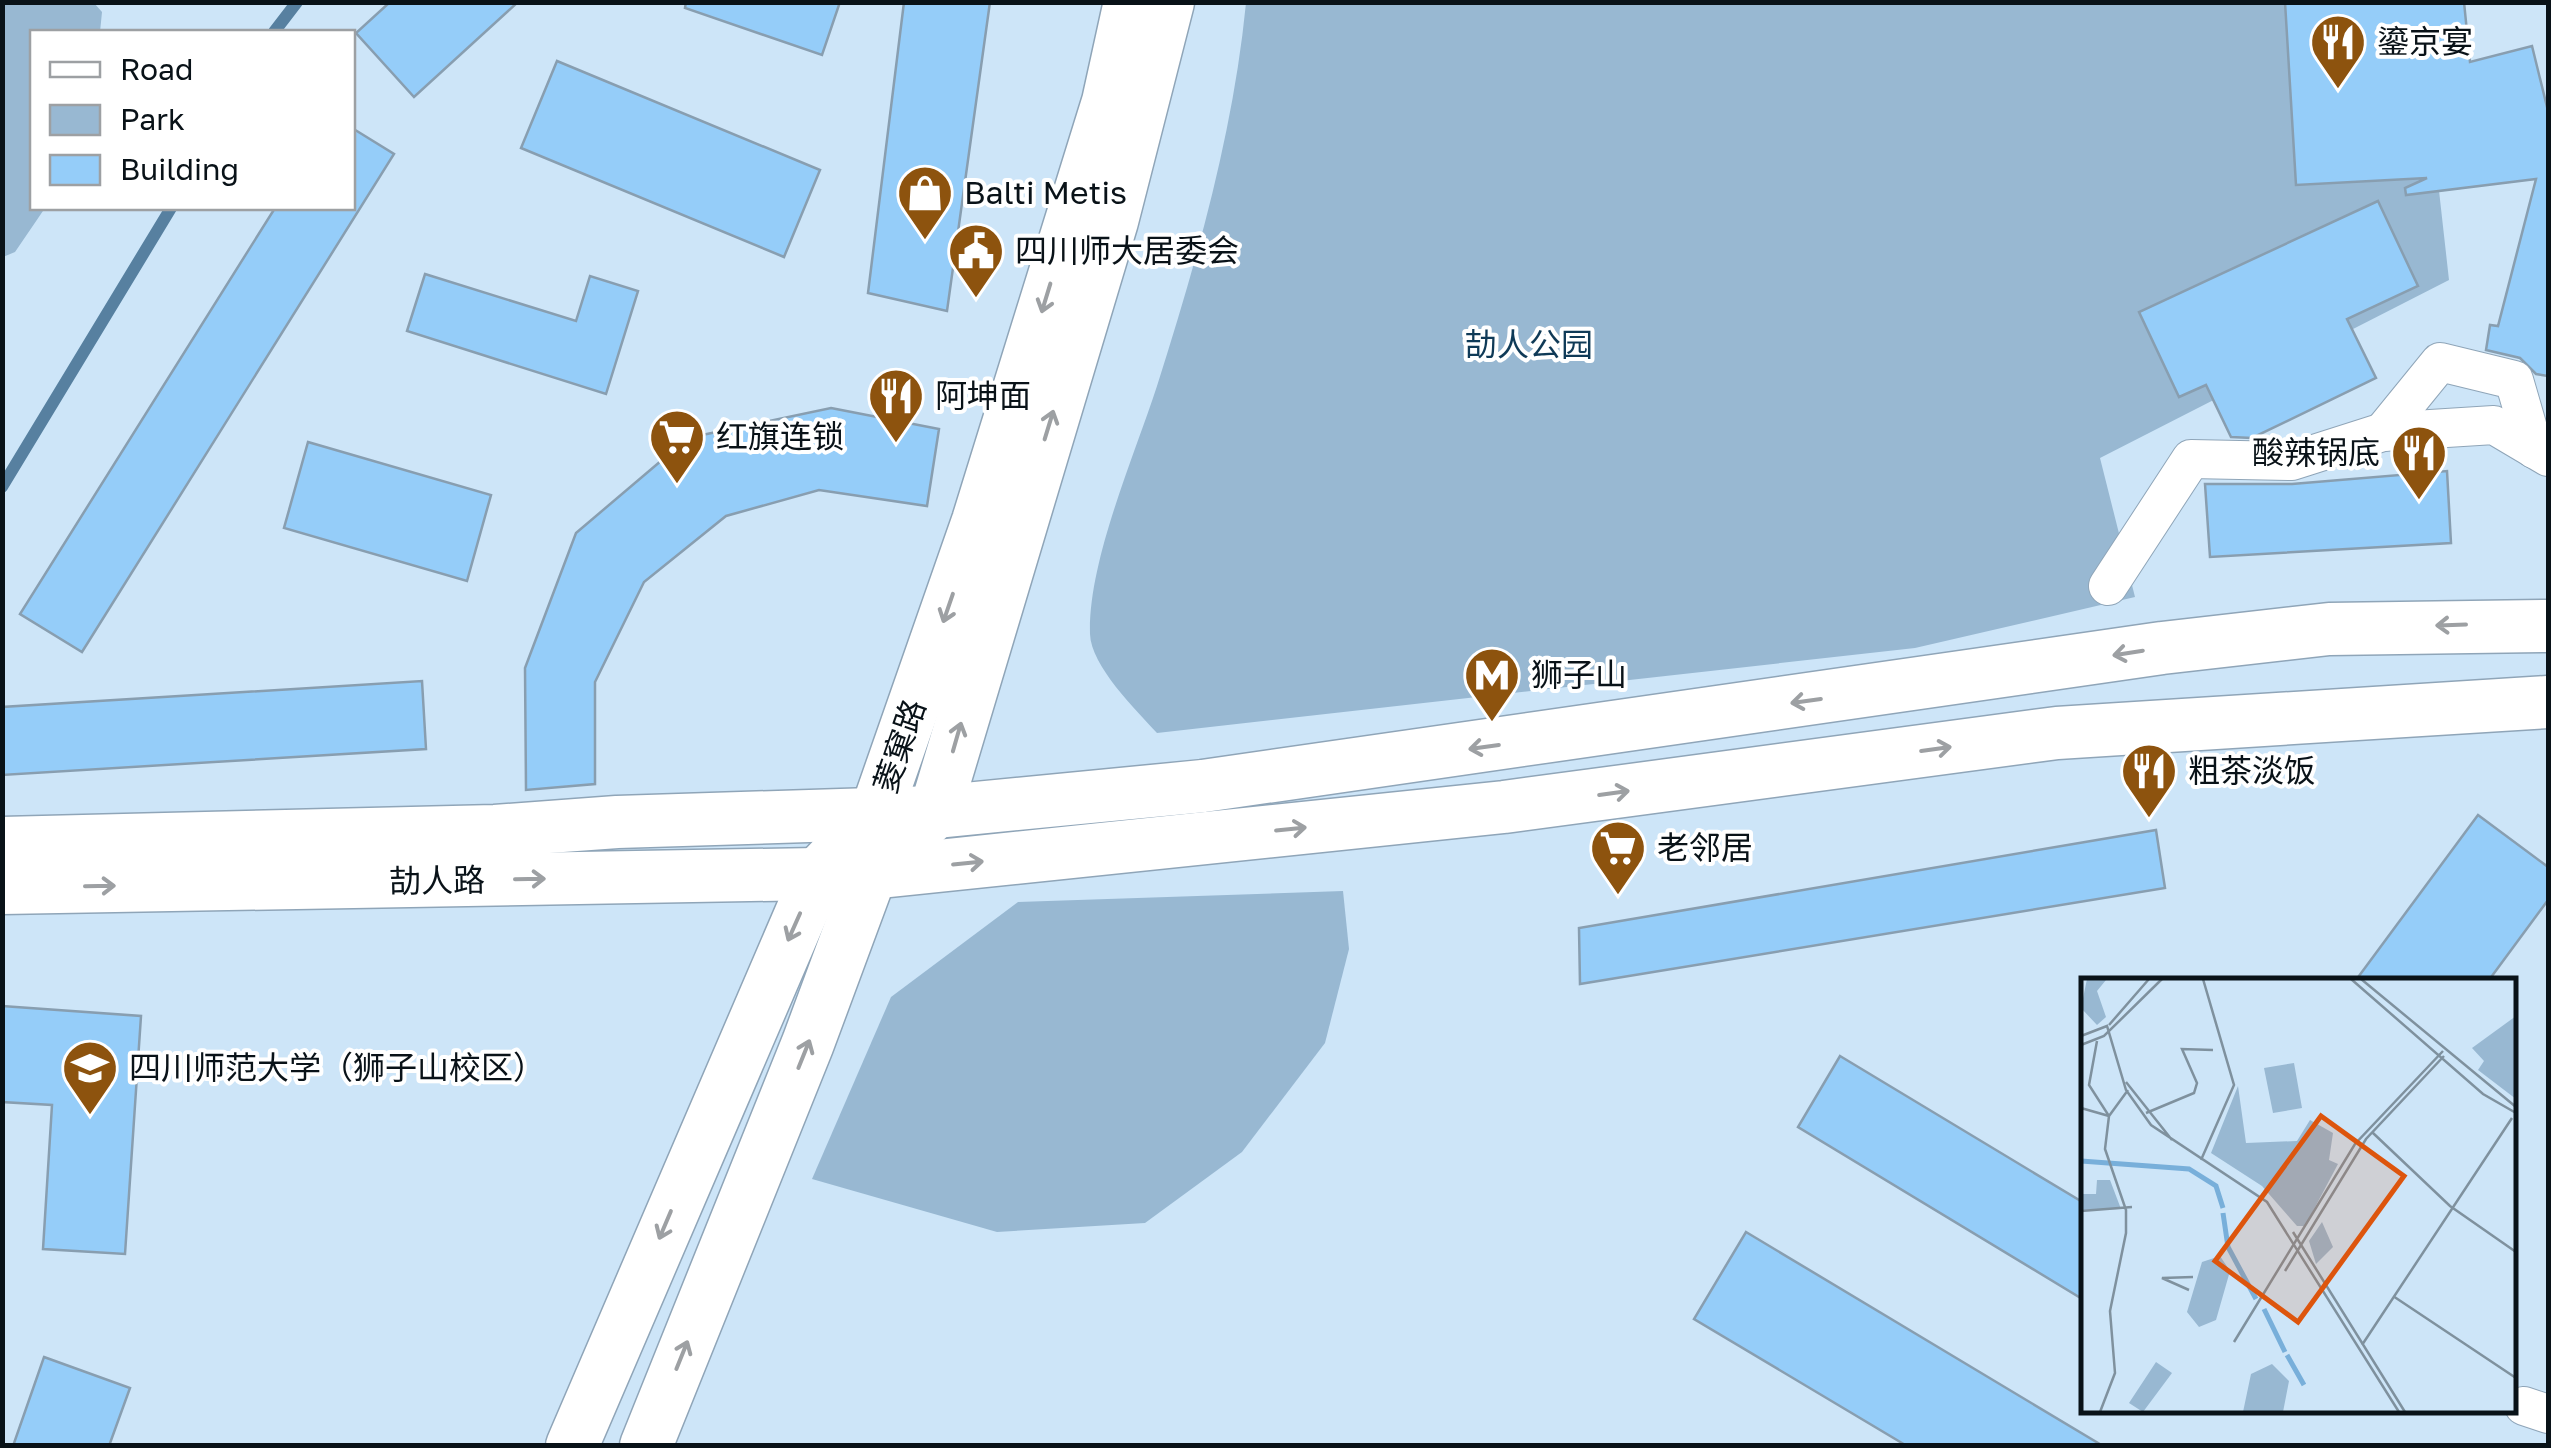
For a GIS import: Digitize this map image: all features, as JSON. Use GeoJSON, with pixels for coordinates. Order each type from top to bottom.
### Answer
{"type":"FeatureCollection","features":[{"type":"Feature","properties":{"kind":"street","name":"菱窠路"},"geometry":{"type":"LineString","coordinates":[[572,1446],[818,874],[876,813],[978,521],[1108,102],[1130,2]]}},
{"type":"Feature","properties":{"kind":"street","name":"菱窠路"},"geometry":{"type":"LineString","coordinates":[[646,1446],[808,1043],[871,873],[936,812],[1112,221],[1168,2]]}},
{"type":"Feature","properties":{"kind":"street"},"geometry":{"type":"LineString","coordinates":[[2383,432],[2440,362],[2514,380],[2541,453]]}},
{"type":"Feature","properties":{"kind":"street"},"geometry":{"type":"LineString","coordinates":[[2108,586],[2190,460],[2292,461],[2383,432],[2494,424],[2541,453]]}},
{"type":"Feature","properties":{"kind":"street"},"geometry":{"type":"LineString","coordinates":[[2,843],[494,832],[936,812],[1203,786],[2162,648],[2329,629],[2548,626]]}},
{"type":"Feature","properties":{"kind":"street","name":"劼人路"},"geometry":{"type":"LineString","coordinates":[[2,888],[871,873],[1504,807],[2057,733],[2472,703],[2548,702]]}},
{"type":"Feature","properties":{"kind":"green space"},"geometry":{"type":"Polygon","coordinates":[[[3,2],[94,3],[102,12],[100,30],[30,30],[30,210],[44,210],[15,252],[3,257],[3,2]]]}},
{"type":"Feature","properties":{"kind":"green space","name":"劼人公园"},"geometry":{"type":"Polygon","coordinates":[[[1246,3],[2418,3],[2449,280],[2100,458],[2135,597],[1915,648],[1157,733],[1098,660],[1090,634],[1091,605],[1104,542],[1172,339],[1212,196],[1232,100],[1246,3]]]}},
{"type":"Feature","properties":{"kind":"green space"},"geometry":{"type":"Polygon","coordinates":[[[1343,891],[1349,949],[1325,1043],[1242,1152],[1145,1223],[997,1232],[812,1179],[891,997],[1018,902],[1343,891]]]}},
{"type":"Feature","properties":{"kind":"building"},"geometry":{"type":"Polygon","coordinates":[[[390,2],[518,2],[414,97],[356,33],[390,2]]]}},
{"type":"Feature","properties":{"kind":"building"},"geometry":{"type":"Polygon","coordinates":[[[686,2],[840,2],[822,55],[685,8],[686,2]]]}},
{"type":"Feature","properties":{"kind":"building"},"geometry":{"type":"Polygon","coordinates":[[[904,2],[990,2],[947,311],[868,293],[904,2]]]}},
{"type":"Feature","properties":{"kind":"building"},"geometry":{"type":"Polygon","coordinates":[[[2285,2],[2464,2],[2470,62],[2532,46],[2548,111],[2548,376],[2536,374],[2520,358],[2486,350],[2490,325],[2498,326],[2536,179],[2406,195],[2405,188],[2427,178],[2296,185],[2285,2]]]}},
{"type":"Feature","properties":{"kind":"building"},"geometry":{"type":"Polygon","coordinates":[[[557,61],[820,170],[784,257],[521,148],[557,61]]]}},
{"type":"Feature","properties":{"kind":"building"},"geometry":{"type":"Polygon","coordinates":[[[355,130],[394,154],[82,652],[20,614],[274,210],[355,210],[355,130]]]}},
{"type":"Feature","properties":{"kind":"building"},"geometry":{"type":"Polygon","coordinates":[[[2378,201],[2418,286],[2347,319],[2376,378],[2252,438],[2231,437],[2206,385],[2179,397],[2139,312],[2378,201]]]}},
{"type":"Feature","properties":{"kind":"building"},"geometry":{"type":"Polygon","coordinates":[[[425,274],[576,321],[590,276],[638,291],[606,394],[407,331],[425,274]]]}},
{"type":"Feature","properties":{"kind":"building"},"geometry":{"type":"Polygon","coordinates":[[[831,408],[939,429],[927,506],[819,490],[726,516],[644,582],[595,682],[595,784],[526,790],[525,668],[576,533],[688,438],[831,408]]]}},
{"type":"Feature","properties":{"kind":"building"},"geometry":{"type":"Polygon","coordinates":[[[308,442],[491,495],[467,581],[284,528],[308,442]]]}},
{"type":"Feature","properties":{"kind":"building"},"geometry":{"type":"Polygon","coordinates":[[[2447,471],[2451,543],[2210,557],[2205,484],[2292,484],[2447,471]]]}},
{"type":"Feature","properties":{"kind":"building"},"geometry":{"type":"Polygon","coordinates":[[[422,681],[426,749],[2,775],[2,707],[422,681]]]}},
{"type":"Feature","properties":{"kind":"building"},"geometry":{"type":"Polygon","coordinates":[[[2478,815],[2548,867],[2548,900],[2490,978],[2357,978],[2478,815]]]}},
{"type":"Feature","properties":{"kind":"building"},"geometry":{"type":"Polygon","coordinates":[[[2156,830],[2165,888],[1580,984],[1579,928],[2156,830]]]}},
{"type":"Feature","properties":{"kind":"building"},"geometry":{"type":"Polygon","coordinates":[[[2,1006],[141,1016],[125,1254],[43,1249],[52,1105],[2,1102],[2,1006]]]}},
{"type":"Feature","properties":{"kind":"building"},"geometry":{"type":"Polygon","coordinates":[[[1840,1056],[2081,1201],[2081,1298],[1798,1127],[1840,1056]]]}},
{"type":"Feature","properties":{"kind":"building"},"geometry":{"type":"Polygon","coordinates":[[[1746,1232],[2103,1446],[1907,1446],[1694,1319],[1746,1232]]]}},
{"type":"Feature","properties":{"kind":"building"},"geometry":{"type":"Polygon","coordinates":[[[44,1357],[130,1388],[109,1446],[13,1446],[44,1357]]]}},
{"type":"Feature","properties":{"kind":"waterway"},"geometry":{"type":"LineString","coordinates":[[276,30],[297,2]]}},
{"type":"Feature","properties":{"kind":"waterway"},"geometry":{"type":"LineString","coordinates":[[2,487],[170,210]]}},
{"type":"Feature","properties":{"kind":"place","name":"鎏京宴"},"geometry":{"type":"Point","coordinates":[2338,91]}},
{"type":"Feature","properties":{"kind":"place","name":"Balti Metis"},"geometry":{"type":"Point","coordinates":[925,242]}},
{"type":"Feature","properties":{"kind":"place","name":"四川师大居委会"},"geometry":{"type":"Point","coordinates":[976,300]}},
{"type":"Feature","properties":{"kind":"place","name":"阿坤面"},"geometry":{"type":"Point","coordinates":[896,445]}},
{"type":"Feature","properties":{"kind":"place","name":"红旗连锁"},"geometry":{"type":"Point","coordinates":[677,486]}},
{"type":"Feature","properties":{"kind":"place","name":"酸辣锅底"},"geometry":{"type":"Point","coordinates":[2419,502]}},
{"type":"Feature","properties":{"kind":"place","name":"狮子山"},"geometry":{"type":"Point","coordinates":[1492,724]}},
{"type":"Feature","properties":{"kind":"place","name":"粗茶淡饭"},"geometry":{"type":"Point","coordinates":[2149,820]}},
{"type":"Feature","properties":{"kind":"place","name":"老邻居"},"geometry":{"type":"Point","coordinates":[1618,897]}},
{"type":"Feature","properties":{"kind":"place","name":"四川师范大学（狮子山校区）"},"geometry":{"type":"Point","coordinates":[90,1117]}}]}
